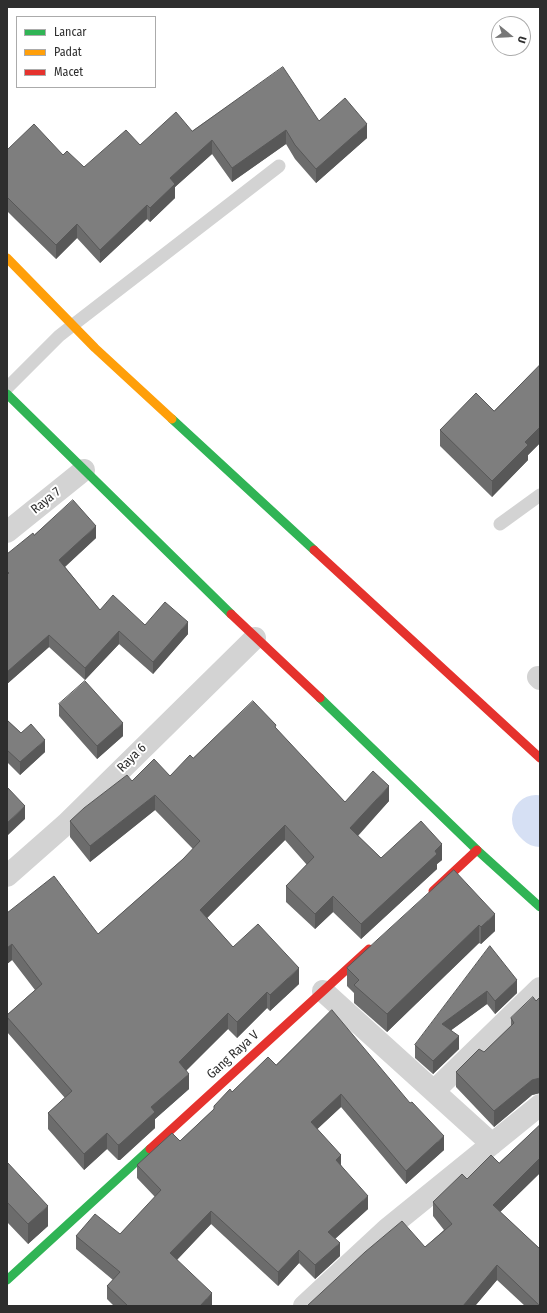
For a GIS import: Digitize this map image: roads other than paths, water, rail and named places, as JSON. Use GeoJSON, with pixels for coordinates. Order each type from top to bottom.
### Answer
{"type":"FeatureCollection","features":[{"type":"Feature","properties":{"kind":"street"},"geometry":{"type":"LineString","coordinates":[[7,258],[95,348],[540,758]]}},
{"type":"Feature","properties":{"kind":"street"},"geometry":{"type":"LineString","coordinates":[[7,394],[254,638],[326,704],[477,850],[540,907]]}},
{"type":"Feature","properties":{"kind":"street","name":"Raya 7"},"geometry":{"type":"LineString","coordinates":[[7,532],[84,470]]}},
{"type":"Feature","properties":{"kind":"street","name":"Raya 6"},"geometry":{"type":"LineString","coordinates":[[7,876],[66,824],[254,638]]}},
{"type":"Feature","properties":{"kind":"street"},"geometry":{"type":"LineString","coordinates":[[426,897],[477,850]]}},
{"type":"Feature","properties":{"kind":"street","name":"Gang Raya V"},"geometry":{"type":"LineString","coordinates":[[7,1280],[374,944]]}},
{"type":"Feature","properties":{"kind":"street"},"geometry":{"type":"LineString","coordinates":[[434,1091],[540,988]]}},
{"type":"Feature","properties":{"kind":"street"},"geometry":{"type":"LineString","coordinates":[[323,991],[492,1144]]}},
{"type":"Feature","properties":{"kind":"street"},"geometry":{"type":"LineString","coordinates":[[304,1306],[387,1229],[540,1105]]}},
{"type":"Feature","properties":{"kind":"lane"},"geometry":{"type":"LineString","coordinates":[[11,383],[59,336],[279,166]]}},
{"type":"Feature","properties":{"kind":"lane"},"geometry":{"type":"LineString","coordinates":[[500,524],[540,495]]}},
{"type":"Feature","properties":{"kind":"waterway"},"geometry":{"type":"LineString","coordinates":[[536,819],[540,823]]}}]}
